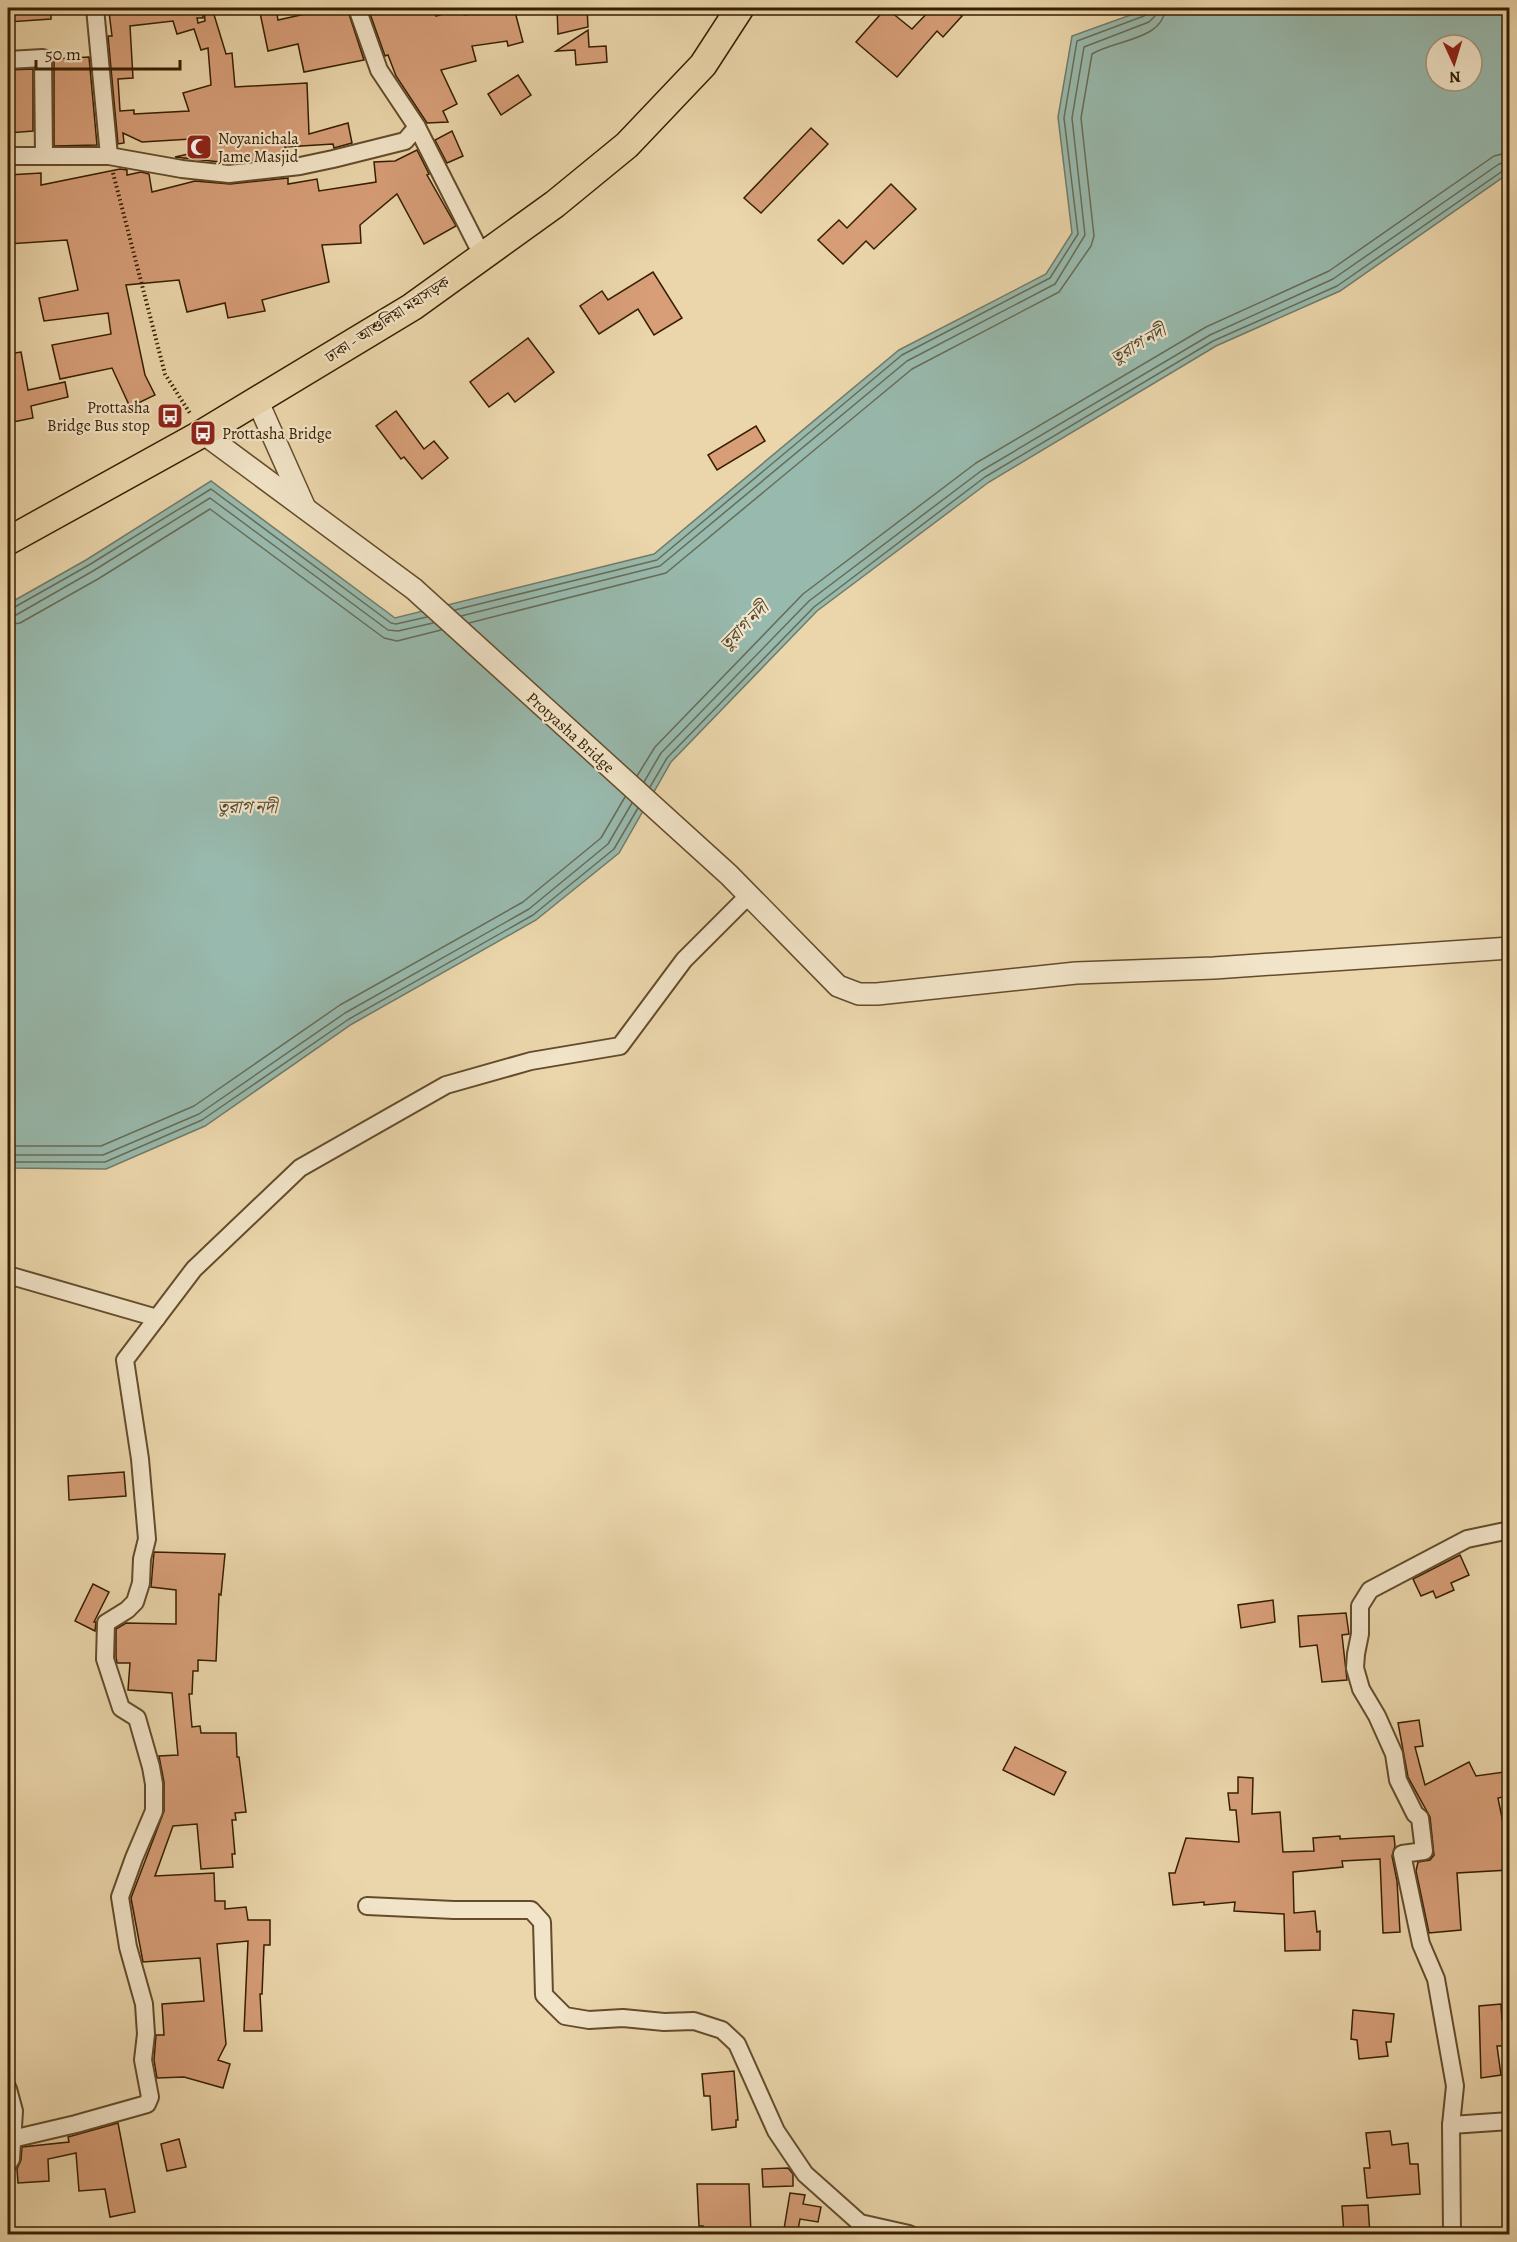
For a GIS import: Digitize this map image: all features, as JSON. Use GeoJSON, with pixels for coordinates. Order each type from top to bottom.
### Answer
{"type":"FeatureCollection","features":[{"type":"Feature","properties":{"kind":"highway","name":"ঢাকা - আশুলিয়া মহাসড়ক"},"geometry":{"type":"LineString","coordinates":[[8,541],[203,433],[412,307],[555,204],[627,145],[704,65],[740,8]]}},
{"type":"Feature","properties":{"kind":"street"},"geometry":{"type":"LineString","coordinates":[[95,8],[109,156]]}},
{"type":"Feature","properties":{"kind":"street"},"geometry":{"type":"LineString","coordinates":[[357,8],[379,70],[417,127],[482,255]]}},
{"type":"Feature","properties":{"kind":"street"},"geometry":{"type":"LineString","coordinates":[[8,60],[43,58],[44,155]]}},
{"type":"Feature","properties":{"kind":"street"},"geometry":{"type":"LineString","coordinates":[[8,156],[109,156],[182,169],[229,174],[300,166],[405,141],[417,127]]}},
{"type":"Feature","properties":{"kind":"street"},"geometry":{"type":"LineString","coordinates":[[257,400],[305,508]]}},
{"type":"Feature","properties":{"kind":"street","name":"Protyasha Bridge"},"geometry":{"type":"LineString","coordinates":[[203,433],[414,589],[729,875],[838,986],[859,994],[877,994],[1076,974],[1214,968],[1509,948]]}},
{"type":"Feature","properties":{"kind":"street"},"geometry":{"type":"LineString","coordinates":[[12,2139],[125,2111],[147,2104],[150,2097],[143,2060],[146,2034],[144,2004],[128,1947],[120,1897],[154,1811],[154,1784],[138,1718],[121,1708],[105,1659],[104,1649],[106,1623],[135,1602],[141,1583],[142,1559],[147,1539],[140,1459],[125,1360],[194,1269],[300,1168],[446,1085],[531,1061],[620,1046],[684,960],[749,895]]}},
{"type":"Feature","properties":{"kind":"street"},"geometry":{"type":"LineString","coordinates":[[8,1275],[157,1318]]}},
{"type":"Feature","properties":{"kind":"street"},"geometry":{"type":"LineString","coordinates":[[1452,2235],[1451,2125],[1455,2086],[1436,1980],[1421,1944],[1402,1854],[1424,1851],[1420,1818],[1414,1814],[1398,1780],[1394,1754],[1377,1716],[1361,1689],[1355,1668],[1356,1654],[1360,1634],[1360,1606],[1370,1590],[1467,1539],[1509,1530]]}},
{"type":"Feature","properties":{"kind":"street"},"geometry":{"type":"LineString","coordinates":[[367,1906],[454,1910],[531,1910],[542,1922],[544,1995],[565,2016],[589,2020],[623,2018],[664,2022],[694,2021],[722,2030],[737,2044],[776,2131],[805,2174],[860,2223],[909,2235]]}},
{"type":"Feature","properties":{"kind":"street"},"geometry":{"type":"LineString","coordinates":[[8,2089],[14,2111],[8,2164]]}},
{"type":"Feature","properties":{"kind":"street"},"geometry":{"type":"LineString","coordinates":[[1451,2125],[1509,2121]]}},
{"type":"Feature","properties":{"kind":"path"},"geometry":{"type":"LineString","coordinates":[[109,156],[165,374],[203,433]]}},
{"type":"Feature","properties":{"kind":"water","name":"তুরাগ নদী"},"geometry":{"type":"Polygon","coordinates":[[[1150,8],[1509,8],[1509,173],[1340,291],[1216,346],[989,482],[817,611],[671,762],[619,853],[536,920],[352,1024],[205,1126],[106,1169],[8,1168],[8,604],[86,560],[211,481],[395,618],[654,554],[899,350],[1046,274],[1072,233],[1058,117],[1072,36],[1150,8]]]}},
{"type":"Feature","properties":{"kind":"building"},"geometry":{"type":"Polygon","coordinates":[[[8,8],[51,8],[51,19],[8,22],[8,8]]]}},
{"type":"Feature","properties":{"kind":"building"},"geometry":{"type":"Polygon","coordinates":[[[150,8],[203,8],[203,18],[197,18],[198,23],[205,21],[204,8],[212,8],[226,54],[232,53],[235,87],[307,83],[309,134],[348,123],[352,143],[334,148],[333,144],[285,147],[286,157],[229,163],[175,157],[193,153],[191,139],[142,142],[123,133],[124,143],[118,144],[108,36],[112,36],[109,12],[150,8]],[[173,21],[130,26],[133,78],[118,79],[120,111],[134,110],[134,114],[189,111],[183,93],[211,85],[208,48],[201,50],[194,29],[177,34],[173,21]]]}},
{"type":"Feature","properties":{"kind":"building"},"geometry":{"type":"Polygon","coordinates":[[[259,8],[276,8],[278,20],[332,8],[347,8],[364,60],[304,72],[298,44],[268,51],[259,8]]]}},
{"type":"Feature","properties":{"kind":"building"},"geometry":{"type":"Polygon","coordinates":[[[368,8],[435,8],[436,16],[462,9],[464,15],[499,11],[499,8],[514,8],[523,42],[508,46],[507,41],[472,46],[476,61],[441,70],[457,104],[443,111],[448,122],[427,123],[396,76],[388,55],[385,56],[368,8]]]}},
{"type":"Feature","properties":{"kind":"building"},"geometry":{"type":"Polygon","coordinates":[[[557,8],[587,8],[588,27],[558,34],[557,8]]]}},
{"type":"Feature","properties":{"kind":"building"},"geometry":{"type":"Polygon","coordinates":[[[886,8],[912,29],[932,8],[953,8],[962,16],[943,37],[937,31],[897,77],[856,42],[886,8]]]}},
{"type":"Feature","properties":{"kind":"building"},"geometry":{"type":"Polygon","coordinates":[[[588,30],[589,47],[606,46],[607,62],[576,65],[575,50],[556,51],[588,30]]]}},
{"type":"Feature","properties":{"kind":"building"},"geometry":{"type":"Polygon","coordinates":[[[89,57],[97,145],[54,146],[54,59],[89,57]]]}},
{"type":"Feature","properties":{"kind":"building"},"geometry":{"type":"Polygon","coordinates":[[[33,69],[33,131],[8,133],[8,70],[33,69]]]}},
{"type":"Feature","properties":{"kind":"building"},"geometry":{"type":"Polygon","coordinates":[[[518,75],[531,95],[501,115],[488,94],[518,75]]]}},
{"type":"Feature","properties":{"kind":"building"},"geometry":{"type":"Polygon","coordinates":[[[811,128],[828,144],[761,213],[744,198],[811,128]]]}},
{"type":"Feature","properties":{"kind":"building"},"geometry":{"type":"Polygon","coordinates":[[[452,131],[463,156],[447,163],[435,140],[452,131]]]}},
{"type":"Feature","properties":{"kind":"building"},"geometry":{"type":"Polygon","coordinates":[[[417,150],[429,174],[427,175],[456,226],[424,244],[397,194],[360,225],[361,243],[322,245],[329,282],[262,300],[265,311],[228,318],[225,303],[187,312],[179,280],[126,285],[145,375],[155,395],[130,407],[112,368],[60,379],[52,345],[111,334],[108,313],[44,321],[39,298],[78,290],[67,240],[8,244],[8,175],[41,173],[41,185],[120,169],[127,170],[127,175],[141,172],[149,174],[152,192],[195,181],[230,184],[288,178],[288,184],[317,179],[319,191],[376,182],[374,162],[395,161],[417,150]]]}},
{"type":"Feature","properties":{"kind":"building"},"geometry":{"type":"Polygon","coordinates":[[[891,184],[916,209],[874,249],[866,241],[843,264],[818,240],[839,220],[847,228],[891,184]]]}},
{"type":"Feature","properties":{"kind":"building"},"geometry":{"type":"Polygon","coordinates":[[[653,272],[682,318],[654,335],[638,309],[599,334],[580,306],[602,291],[608,300],[653,272]]]}},
{"type":"Feature","properties":{"kind":"building"},"geometry":{"type":"Polygon","coordinates":[[[528,338],[554,372],[515,402],[508,393],[489,407],[470,382],[528,338]]]}},
{"type":"Feature","properties":{"kind":"building"},"geometry":{"type":"Polygon","coordinates":[[[21,352],[28,390],[65,382],[68,397],[31,406],[33,418],[8,423],[8,354],[21,352]]]}},
{"type":"Feature","properties":{"kind":"building"},"geometry":{"type":"Polygon","coordinates":[[[396,411],[424,449],[434,441],[448,458],[422,479],[404,457],[401,459],[376,426],[396,411]]]}},
{"type":"Feature","properties":{"kind":"building"},"geometry":{"type":"Polygon","coordinates":[[[756,426],[765,441],[717,470],[708,455],[756,426]]]}},
{"type":"Feature","properties":{"kind":"building"},"geometry":{"type":"Polygon","coordinates":[[[124,1472],[126,1496],[69,1500],[68,1476],[124,1472]]]}},
{"type":"Feature","properties":{"kind":"building"},"geometry":{"type":"Polygon","coordinates":[[[154,1552],[225,1554],[221,1595],[219,1594],[216,1661],[198,1660],[198,1671],[193,1671],[192,1694],[189,1694],[192,1727],[200,1726],[201,1733],[236,1733],[237,1757],[239,1757],[246,1812],[235,1813],[236,1820],[232,1820],[235,1854],[232,1854],[233,1867],[201,1869],[197,1824],[173,1826],[155,1876],[214,1873],[215,1901],[225,1901],[225,1909],[246,1907],[248,1920],[270,1920],[270,1945],[264,1945],[262,1994],[260,1994],[262,2031],[244,2031],[248,1941],[217,1944],[226,2044],[218,2060],[230,2064],[223,2088],[184,2077],[157,2078],[154,2060],[156,2035],[164,2035],[162,2004],[204,2001],[200,1958],[143,1962],[131,1898],[164,1811],[164,1782],[159,1756],[178,1755],[172,1693],[128,1690],[130,1663],[117,1663],[116,1657],[116,1629],[126,1623],[176,1624],[176,1590],[151,1587],[154,1552]]]}},
{"type":"Feature","properties":{"kind":"building"},"geometry":{"type":"Polygon","coordinates":[[[1460,1555],[1469,1575],[1451,1583],[1454,1590],[1436,1598],[1433,1591],[1421,1596],[1413,1579],[1460,1555]]]}},
{"type":"Feature","properties":{"kind":"building"},"geometry":{"type":"Polygon","coordinates":[[[93,1584],[109,1592],[94,1622],[96,1622],[95,1631],[75,1621],[93,1584]]]}},
{"type":"Feature","properties":{"kind":"building"},"geometry":{"type":"Polygon","coordinates":[[[1273,1600],[1275,1622],[1241,1628],[1238,1605],[1273,1600]]]}},
{"type":"Feature","properties":{"kind":"building"},"geometry":{"type":"Polygon","coordinates":[[[1346,1613],[1349,1634],[1342,1635],[1347,1680],[1322,1682],[1317,1645],[1300,1647],[1298,1616],[1346,1613]]]}},
{"type":"Feature","properties":{"kind":"building"},"geometry":{"type":"Polygon","coordinates":[[[1419,1720],[1423,1746],[1415,1747],[1425,1785],[1469,1762],[1476,1776],[1504,1772],[1508,1796],[1498,1798],[1504,1828],[1509,1828],[1509,1870],[1457,1873],[1461,1930],[1429,1933],[1416,1871],[1418,1862],[1430,1860],[1434,1855],[1430,1817],[1408,1777],[1398,1723],[1419,1720]]]}},
{"type":"Feature","properties":{"kind":"building"},"geometry":{"type":"Polygon","coordinates":[[[1015,1747],[1066,1772],[1054,1795],[1003,1770],[1015,1747]]]}},
{"type":"Feature","properties":{"kind":"building"},"geometry":{"type":"Polygon","coordinates":[[[1238,1777],[1253,1778],[1252,1814],[1280,1812],[1283,1852],[1314,1851],[1313,1838],[1394,1836],[1395,1846],[1392,1856],[1397,1881],[1400,1932],[1383,1933],[1380,1859],[1342,1861],[1343,1867],[1293,1872],[1294,1913],[1315,1911],[1317,1932],[1320,1931],[1320,1950],[1285,1951],[1284,1914],[1234,1911],[1235,1902],[1173,1905],[1169,1873],[1175,1873],[1186,1838],[1239,1842],[1236,1810],[1230,1810],[1228,1793],[1238,1793],[1238,1777]]]}},
{"type":"Feature","properties":{"kind":"building"},"geometry":{"type":"Polygon","coordinates":[[[1501,2004],[1502,2020],[1509,2020],[1509,2046],[1497,2046],[1501,2075],[1481,2078],[1479,2006],[1501,2004]]]}},
{"type":"Feature","properties":{"kind":"building"},"geometry":{"type":"Polygon","coordinates":[[[1353,2010],[1394,2014],[1391,2042],[1386,2042],[1388,2056],[1359,2059],[1357,2040],[1351,2039],[1353,2010]]]}},
{"type":"Feature","properties":{"kind":"building"},"geometry":{"type":"Polygon","coordinates":[[[734,2071],[738,2120],[736,2120],[736,2127],[712,2130],[710,2096],[704,2096],[702,2074],[734,2071]]]}},
{"type":"Feature","properties":{"kind":"building"},"geometry":{"type":"Polygon","coordinates":[[[118,2123],[135,2212],[110,2217],[105,2189],[79,2191],[76,2153],[48,2159],[49,2181],[18,2183],[17,2169],[21,2160],[22,2147],[69,2142],[68,2137],[118,2123]]]}},
{"type":"Feature","properties":{"kind":"building"},"geometry":{"type":"Polygon","coordinates":[[[1390,2131],[1392,2145],[1408,2143],[1410,2164],[1418,2164],[1420,2194],[1367,2198],[1364,2168],[1370,2168],[1366,2133],[1390,2131]]]}},
{"type":"Feature","properties":{"kind":"building"},"geometry":{"type":"Polygon","coordinates":[[[179,2139],[186,2167],[167,2171],[161,2144],[179,2139]]]}},
{"type":"Feature","properties":{"kind":"building"},"geometry":{"type":"Polygon","coordinates":[[[788,2168],[793,2174],[793,2186],[763,2187],[762,2169],[788,2168]]]}},
{"type":"Feature","properties":{"kind":"building"},"geometry":{"type":"Polygon","coordinates":[[[697,2184],[749,2184],[751,2235],[703,2235],[703,2226],[699,2226],[697,2184]]]}},
{"type":"Feature","properties":{"kind":"building"},"geometry":{"type":"Polygon","coordinates":[[[790,2193],[805,2195],[803,2204],[821,2207],[818,2222],[800,2219],[797,2235],[783,2235],[790,2193]]]}},
{"type":"Feature","properties":{"kind":"building"},"geometry":{"type":"Polygon","coordinates":[[[1368,2205],[1370,2235],[1344,2235],[1342,2206],[1368,2205]]]}},
{"type":"Feature","properties":{"kind":"place","name":"Noyanichala Jame Masjid"},"geometry":{"type":"Point","coordinates":[199,147]}},
{"type":"Feature","properties":{"kind":"place","name":"Prottasha Bridge Bus stop"},"geometry":{"type":"Point","coordinates":[170,416]}},
{"type":"Feature","properties":{"kind":"place","name":"Prottasha Bridge"},"geometry":{"type":"Point","coordinates":[203,433]}}]}
